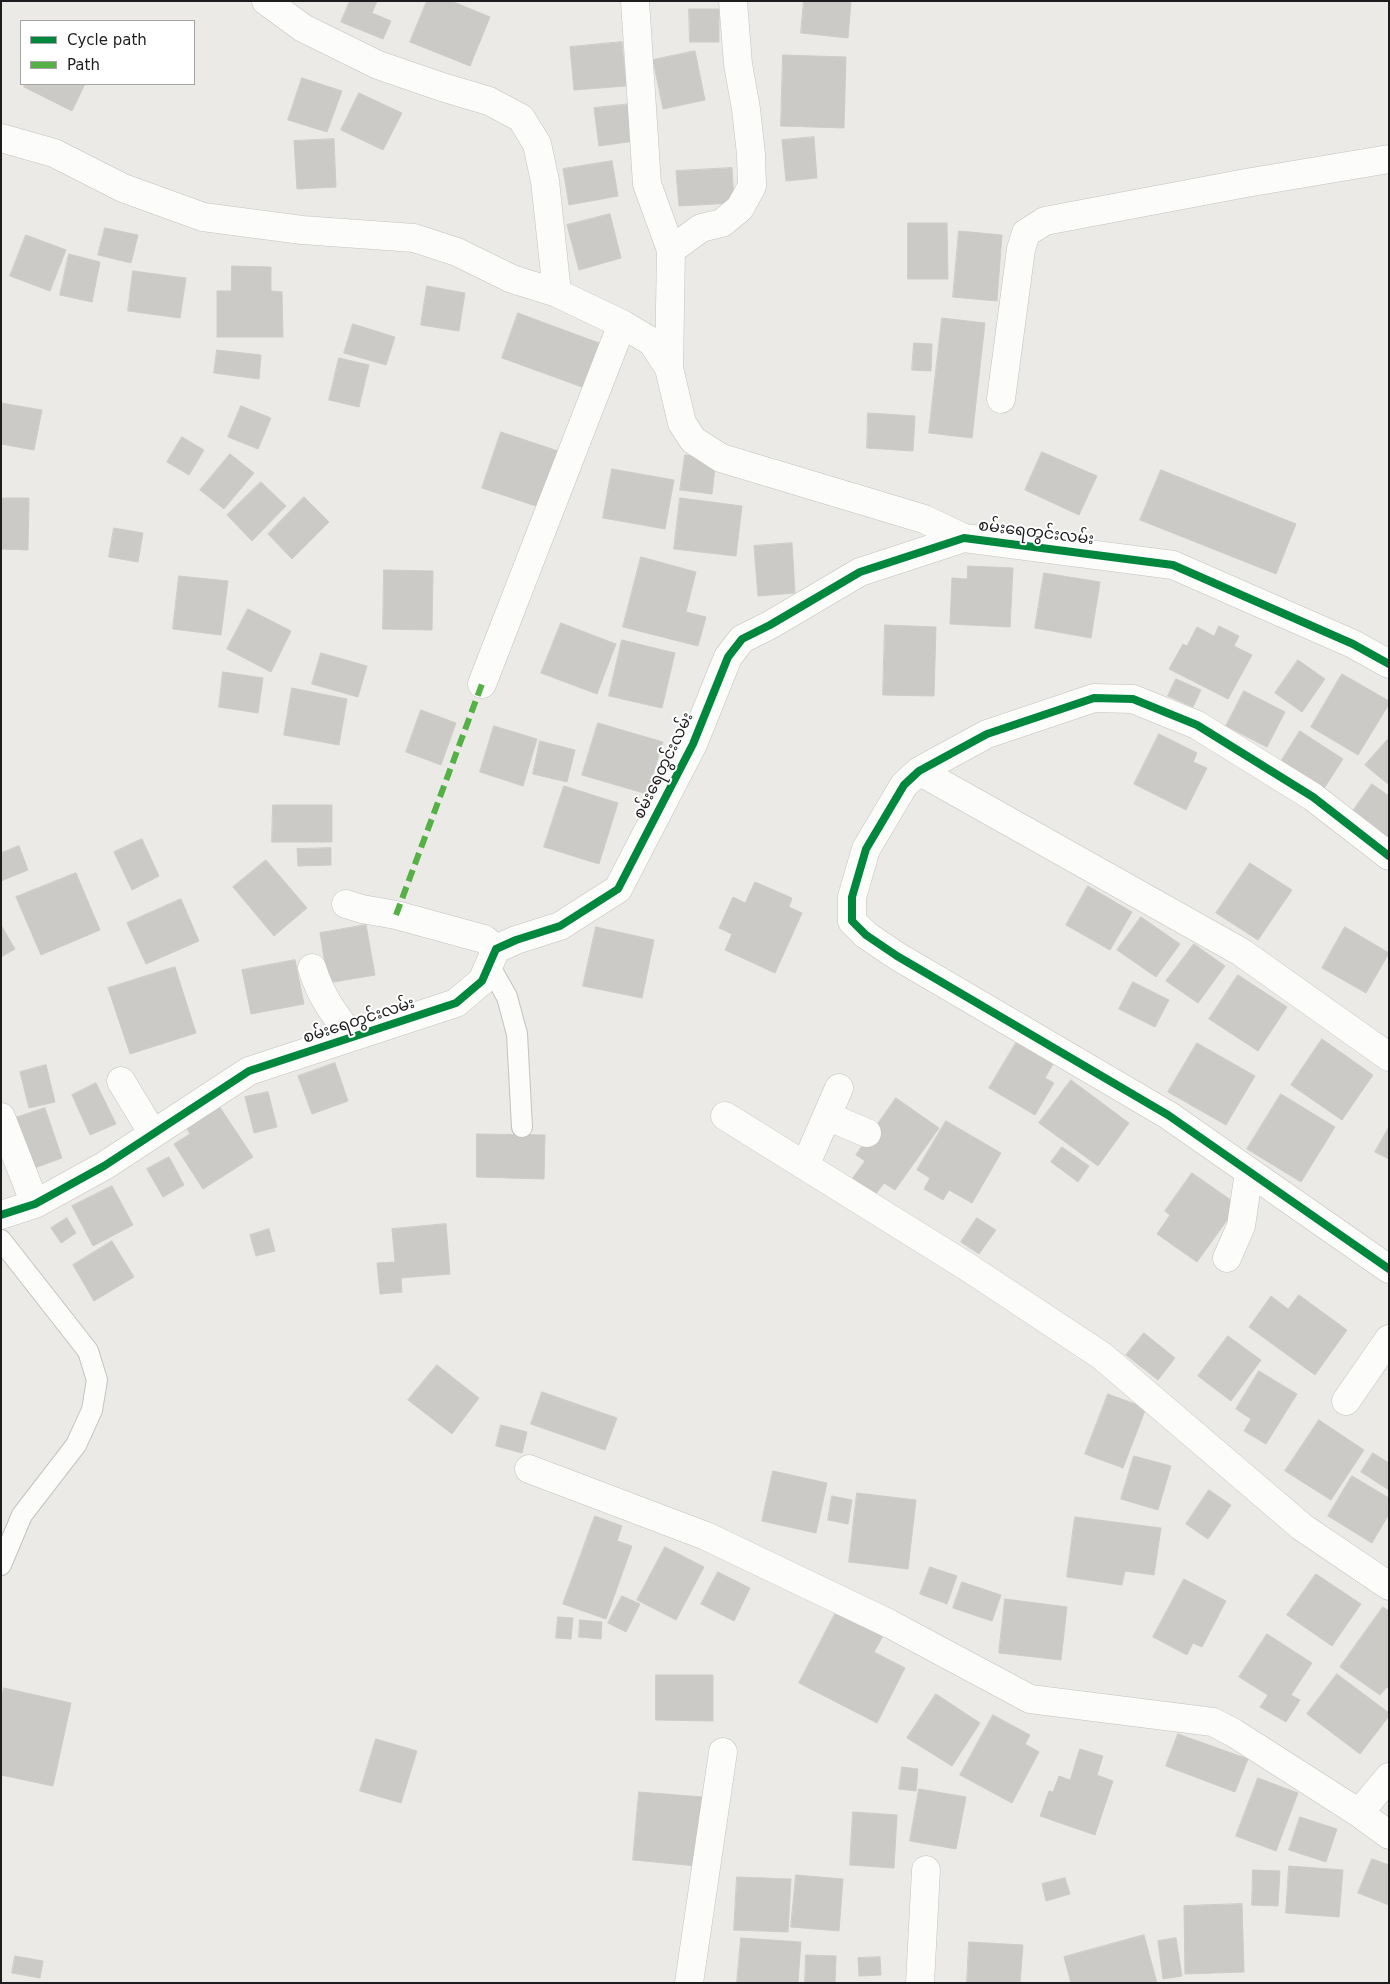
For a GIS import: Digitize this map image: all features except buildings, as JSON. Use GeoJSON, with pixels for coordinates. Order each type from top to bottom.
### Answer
{"type":"FeatureCollection","features":[{"type":"Feature","properties":{"kind":"street"},"geometry":{"type":"LineString","coordinates":[[266,1],[303,28],[378,64],[442,88],[489,101],[521,118],[537,144],[545,181],[557,293]]}},
{"type":"Feature","properties":{"kind":"street"},"geometry":{"type":"LineString","coordinates":[[635,1],[647,184],[671,250],[669,368],[682,423],[694,440],[720,458],[924,518],[964,538]]}},
{"type":"Feature","properties":{"kind":"street"},"geometry":{"type":"LineString","coordinates":[[671,250],[701,228],[722,223],[740,208],[752,186],[750,145],[738,64],[734,1]]}},
{"type":"Feature","properties":{"kind":"street"},"geometry":{"type":"LineString","coordinates":[[1,138],[54,153],[123,188],[203,217],[302,230],[414,238],[457,252],[512,279],[557,293],[622,324],[652,342],[669,368]]}},
{"type":"Feature","properties":{"kind":"street"},"geometry":{"type":"LineString","coordinates":[[1001,399],[1021,249],[1026,233],[1045,221],[1246,183],[1389,159]]}},
{"type":"Feature","properties":{"kind":"street"},"geometry":{"type":"LineString","coordinates":[[482,684],[622,324]]}},
{"type":"Feature","properties":{"kind":"street","name":"စမ်းရေတွင်းလမ်း"},"geometry":{"type":"LineString","coordinates":[[1,1216],[35,1204],[104,1166],[249,1071],[456,1003],[482,981],[493,957],[516,940],[560,926],[618,889],[693,744],[728,657],[742,639],[770,625],[860,572],[964,538],[1173,565],[1353,644],[1389,664]]}},
{"type":"Feature","properties":{"kind":"street"},"geometry":{"type":"LineString","coordinates":[[1389,856],[1313,797],[1206,730],[1133,699],[1094,698],[987,734],[918,771],[904,785],[866,849],[852,897],[852,921],[866,936],[1168,1115],[1389,1269]]}},
{"type":"Feature","properties":{"kind":"street"},"geometry":{"type":"LineString","coordinates":[[918,771],[1241,952],[1389,1057]]}},
{"type":"Feature","properties":{"kind":"street"},"geometry":{"type":"LineString","coordinates":[[346,904],[396,915],[484,939],[493,957]]}},
{"type":"Feature","properties":{"kind":"street"},"geometry":{"type":"LineString","coordinates":[[312,968],[319,989],[330,1009],[352,1038]]}},
{"type":"Feature","properties":{"kind":"street"},"geometry":{"type":"LineString","coordinates":[[121,1081],[153,1134]]}},
{"type":"Feature","properties":{"kind":"street"},"geometry":{"type":"LineString","coordinates":[[805,1166],[839,1088]]}},
{"type":"Feature","properties":{"kind":"street"},"geometry":{"type":"LineString","coordinates":[[1,1116],[35,1204]]}},
{"type":"Feature","properties":{"kind":"street"},"geometry":{"type":"LineString","coordinates":[[725,1116],[966,1266],[1102,1356],[1302,1528],[1389,1586]]}},
{"type":"Feature","properties":{"kind":"street"},"geometry":{"type":"LineString","coordinates":[[827,1116],[867,1133]]}},
{"type":"Feature","properties":{"kind":"street"},"geometry":{"type":"LineString","coordinates":[[1227,1258],[1241,1226],[1249,1172]]}},
{"type":"Feature","properties":{"kind":"street"},"geometry":{"type":"LineString","coordinates":[[1346,1401],[1389,1339]]}},
{"type":"Feature","properties":{"kind":"street"},"geometry":{"type":"LineString","coordinates":[[529,1469],[706,1536],[890,1624],[1030,1699],[1213,1722],[1234,1733],[1359,1812],[1389,1835]]}},
{"type":"Feature","properties":{"kind":"street"},"geometry":{"type":"LineString","coordinates":[[689,1983],[722,1752]]}},
{"type":"Feature","properties":{"kind":"street"},"geometry":{"type":"LineString","coordinates":[[1359,1812],[1389,1777]]}},
{"type":"Feature","properties":{"kind":"street"},"geometry":{"type":"LineString","coordinates":[[920,1983],[926,1870]]}},
{"type":"Feature","properties":{"kind":"lane"},"geometry":{"type":"LineString","coordinates":[[493,957],[517,1034],[522,1127]]}},
{"type":"Feature","properties":{"kind":"lane"},"geometry":{"type":"LineString","coordinates":[[1,1240],[88,1351],[97,1380],[92,1410],[76,1445],[22,1515],[1,1565]]}},
{"type":"Feature","properties":{"kind":"marked path"},"geometry":{"type":"LineString","coordinates":[[396,915],[482,684]]}},
{"type":"Feature","properties":{"kind":"cycle path"},"geometry":{"type":"LineString","coordinates":[[1,1215],[35,1204],[104,1166],[249,1071],[456,1003],[482,981],[496,949],[516,940],[560,926],[618,889],[693,744],[728,657],[742,639],[770,625],[860,572],[964,538],[1173,565],[1353,644],[1389,664]]}},
{"type":"Feature","properties":{"kind":"cycle path"},"geometry":{"type":"LineString","coordinates":[[1389,856],[1313,797],[1197,725],[1133,699],[1094,698],[987,734],[919,771],[904,785],[866,849],[852,897],[852,921],[866,935],[897,956],[1168,1115],[1389,1269]]}}]}
